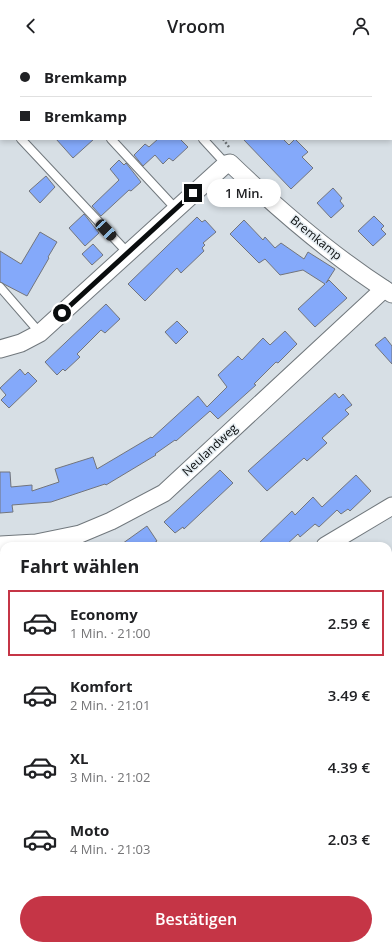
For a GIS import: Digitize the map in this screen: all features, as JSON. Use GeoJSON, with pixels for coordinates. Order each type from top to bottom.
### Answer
{"type":"FeatureCollection","features":[{"type":"Feature","properties":{"kind":"street","name":"Bremkamp"},"geometry":{"type":"LineString","coordinates":[[226,164],[230,163],[308,233],[357,271],[388,292]]}},
{"type":"Feature","properties":{"kind":"street"},"geometry":{"type":"LineString","coordinates":[[0,349],[21,343],[40,333],[127,252],[226,164]]}},
{"type":"Feature","properties":{"kind":"street","name":"Neulandweg"},"geometry":{"type":"LineString","coordinates":[[41,542],[80,534],[111,521],[164,493],[388,292]]}},
{"type":"Feature","properties":{"kind":"street"},"geometry":{"type":"LineString","coordinates":[[332,542],[392,506]]}},
{"type":"Feature","properties":{"kind":"lane"},"geometry":{"type":"LineString","coordinates":[[22,140],[127,252]]}},
{"type":"Feature","properties":{"kind":"lane"},"geometry":{"type":"LineString","coordinates":[[112,140],[176,209]]}},
{"type":"Feature","properties":{"kind":"lane","name":"Bremkamp"},"geometry":{"type":"LineString","coordinates":[[204,140],[226,164]]}},
{"type":"Feature","properties":{"kind":"lane"},"geometry":{"type":"LineString","coordinates":[[0,287],[40,333]]}},
{"type":"Feature","properties":{"kind":"building"},"geometry":{"type":"Polygon","coordinates":[[[57,140],[93,140],[73,158],[57,140]]]}},
{"type":"Feature","properties":{"kind":"building"},"geometry":{"type":"Polygon","coordinates":[[[157,140],[181,140],[188,147],[173,161],[169,158],[163,164],[155,155],[143,166],[134,155],[145,144],[149,147],[157,140]]]}},
{"type":"Feature","properties":{"kind":"building"},"geometry":{"type":"Polygon","coordinates":[[[244,140],[284,140],[289,145],[296,140],[308,152],[302,157],[313,168],[291,189],[244,140]]]}},
{"type":"Feature","properties":{"kind":"building"},"geometry":{"type":"Polygon","coordinates":[[[119,160],[124,165],[126,163],[141,182],[131,191],[129,190],[101,216],[92,206],[119,180],[110,169],[119,160]]]}},
{"type":"Feature","properties":{"kind":"building"},"geometry":{"type":"Polygon","coordinates":[[[46,176],[55,187],[40,203],[29,191],[46,176]]]}},
{"type":"Feature","properties":{"kind":"building"},"geometry":{"type":"Polygon","coordinates":[[[333,188],[342,198],[340,201],[344,206],[331,218],[317,203],[333,188]]]}},
{"type":"Feature","properties":{"kind":"building"},"geometry":{"type":"Polygon","coordinates":[[[84,214],[99,233],[85,246],[69,228],[84,214]]]}},
{"type":"Feature","properties":{"kind":"building"},"geometry":{"type":"Polygon","coordinates":[[[374,216],[384,226],[381,229],[386,234],[373,246],[358,231],[374,216]]]}},
{"type":"Feature","properties":{"kind":"building"},"geometry":{"type":"Polygon","coordinates":[[[197,217],[202,222],[205,220],[216,232],[203,243],[205,245],[202,248],[204,251],[181,273],[177,268],[145,301],[128,284],[197,217]]]}},
{"type":"Feature","properties":{"kind":"building"},"geometry":{"type":"Polygon","coordinates":[[[244,220],[263,240],[265,237],[275,248],[281,243],[304,259],[308,252],[335,269],[326,283],[329,280],[347,298],[315,327],[298,309],[325,284],[303,270],[280,275],[265,259],[259,263],[230,234],[244,220]]]}},
{"type":"Feature","properties":{"kind":"building"},"geometry":{"type":"Polygon","coordinates":[[[40,232],[57,242],[27,296],[0,282],[0,251],[21,264],[40,232]]]}},
{"type":"Feature","properties":{"kind":"building"},"geometry":{"type":"Polygon","coordinates":[[[93,244],[103,255],[92,265],[82,254],[93,244]]]}},
{"type":"Feature","properties":{"kind":"building"},"geometry":{"type":"Polygon","coordinates":[[[106,304],[120,319],[105,333],[101,330],[77,354],[80,357],[65,371],[63,369],[57,375],[45,362],[106,304]]]}},
{"type":"Feature","properties":{"kind":"building"},"geometry":{"type":"Polygon","coordinates":[[[177,321],[188,332],[176,344],[165,332],[177,321]]]}},
{"type":"Feature","properties":{"kind":"building"},"geometry":{"type":"Polygon","coordinates":[[[285,331],[297,344],[254,384],[256,385],[218,419],[210,411],[176,441],[175,440],[155,454],[156,455],[106,485],[105,484],[51,502],[12,505],[13,512],[0,513],[0,472],[10,472],[11,487],[32,485],[32,491],[59,482],[55,469],[93,457],[97,469],[151,437],[152,438],[198,396],[207,407],[227,387],[218,375],[238,356],[242,360],[263,338],[270,345],[285,331]]]}},
{"type":"Feature","properties":{"kind":"building"},"geometry":{"type":"Polygon","coordinates":[[[385,337],[392,346],[392,364],[375,345],[385,337]]]}},
{"type":"Feature","properties":{"kind":"building"},"geometry":{"type":"Polygon","coordinates":[[[20,369],[25,375],[28,372],[37,381],[9,408],[1,400],[6,395],[0,388],[20,369]]]}},
{"type":"Feature","properties":{"kind":"building"},"geometry":{"type":"Polygon","coordinates":[[[335,393],[339,398],[343,394],[352,405],[345,410],[349,414],[322,438],[327,443],[307,461],[304,458],[267,491],[248,471],[335,393]]]}},
{"type":"Feature","properties":{"kind":"building"},"geometry":{"type":"Polygon","coordinates":[[[220,470],[233,483],[184,529],[183,527],[175,533],[164,522],[220,470]]]}},
{"type":"Feature","properties":{"kind":"building"},"geometry":{"type":"Polygon","coordinates":[[[356,475],[371,491],[350,511],[348,509],[341,514],[337,510],[319,527],[315,524],[300,537],[298,534],[289,542],[260,542],[292,511],[295,515],[313,497],[322,507],[356,475]]]}},
{"type":"Feature","properties":{"kind":"building"},"geometry":{"type":"Polygon","coordinates":[[[147,526],[157,541],[156,542],[125,542],[147,526]]]}},
{"type":"Feature","properties":{"kind":"route"},"geometry":{"type":"LineString","coordinates":[[62,313],[193,193]]}}]}
